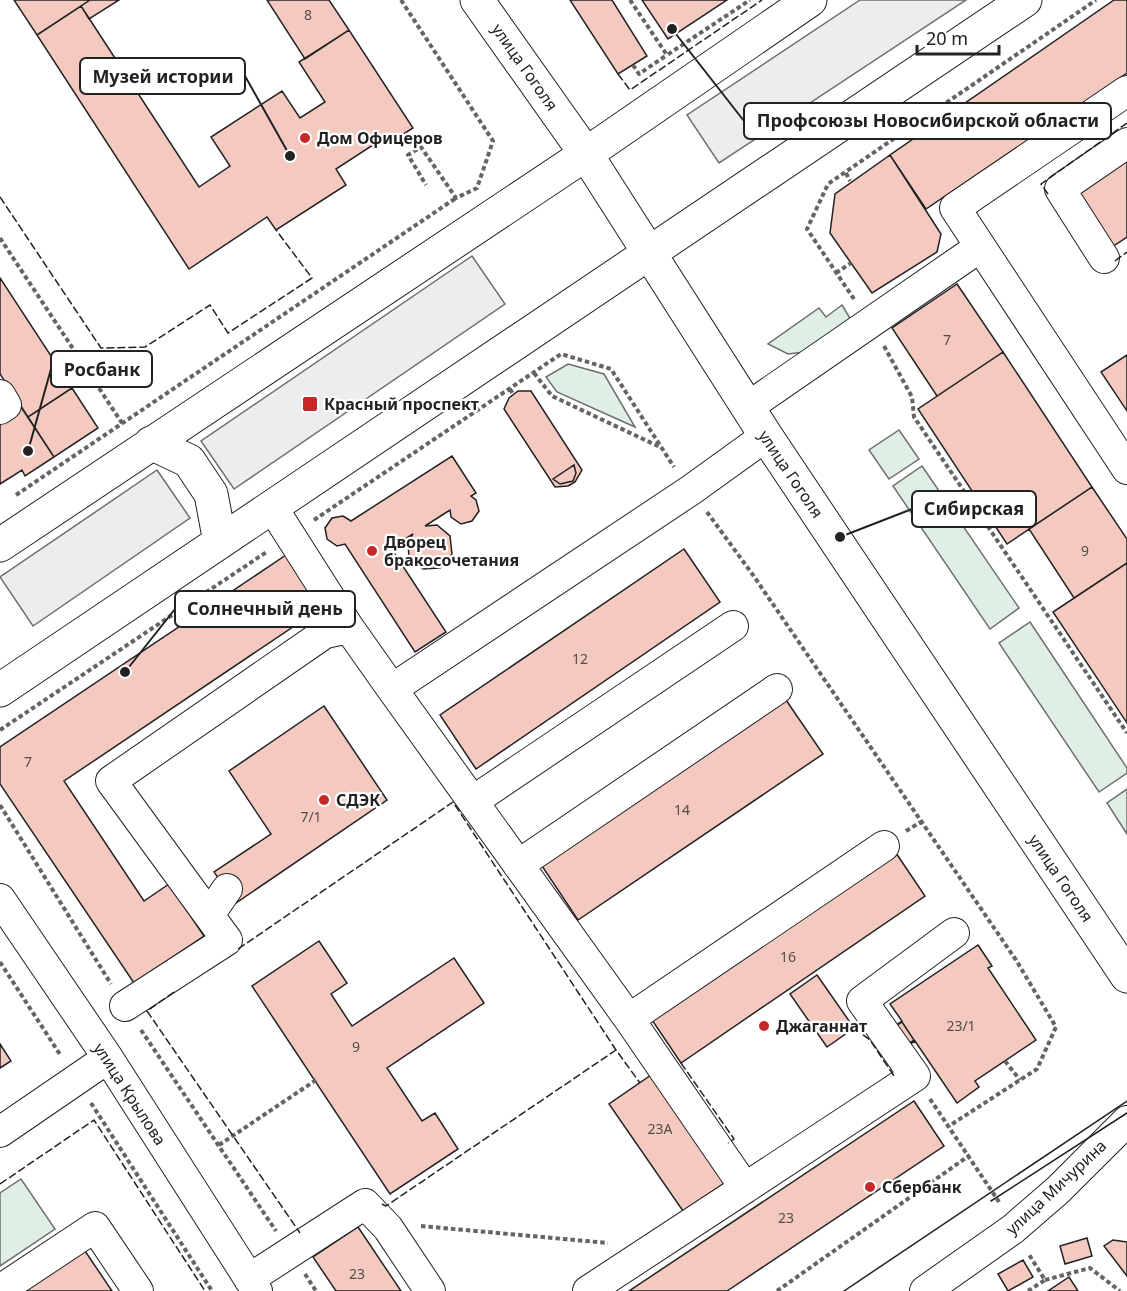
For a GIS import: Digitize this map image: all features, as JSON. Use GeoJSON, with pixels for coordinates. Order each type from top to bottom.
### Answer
{"type":"FeatureCollection","features":[{"type":"Feature","properties":{"kind":"main road","name":"улица Гоголя"},"geometry":{"type":"LineString","coordinates":[[477,0],[586,154],[766,436],[1115,942],[1127,976]]}},
{"type":"Feature","properties":{"kind":"main road"},"geometry":{"type":"LineString","coordinates":[[0,545],[151,442],[586,154],[810,0]]}},
{"type":"Feature","properties":{"kind":"main road"},"geometry":{"type":"LineString","coordinates":[[0,690],[1025,0]]}},
{"type":"Feature","properties":{"kind":"main road"},"geometry":{"type":"LineString","coordinates":[[151,442],[189,461],[211,494],[220,542]]}},
{"type":"Feature","properties":{"kind":"street"},"geometry":{"type":"LineString","coordinates":[[1127,91],[955,208],[1127,470]]}},
{"type":"Feature","properties":{"kind":"street"},"geometry":{"type":"LineString","coordinates":[[1104,258],[1060,189],[1127,143]]}},
{"type":"Feature","properties":{"kind":"street"},"geometry":{"type":"LineString","coordinates":[[748,407],[980,247]]}},
{"type":"Feature","properties":{"kind":"street"},"geometry":{"type":"LineString","coordinates":[[0,395],[6,405],[0,409]]}},
{"type":"Feature","properties":{"kind":"street"},"geometry":{"type":"LineString","coordinates":[[392,688],[691,490],[766,436]]}},
{"type":"Feature","properties":{"kind":"street"},"geometry":{"type":"LineString","coordinates":[[272,507],[349,628],[629,1019],[745,1188]]}},
{"type":"Feature","properties":{"kind":"street"},"geometry":{"type":"LineString","coordinates":[[473,801],[734,626]]}},
{"type":"Feature","properties":{"kind":"street"},"geometry":{"type":"LineString","coordinates":[[125,1006],[227,940],[111,781],[325,633],[349,628]]}},
{"type":"Feature","properties":{"kind":"street"},"geometry":{"type":"LineString","coordinates":[[518,866],[777,689]]}},
{"type":"Feature","properties":{"kind":"street"},"geometry":{"type":"LineString","coordinates":[[629,1019],[884,846]]}},
{"type":"Feature","properties":{"kind":"street"},"geometry":{"type":"LineString","coordinates":[[209,915],[227,890]]}},
{"type":"Feature","properties":{"kind":"street","name":"улица Крылова"},"geometry":{"type":"LineString","coordinates":[[0,899],[108,1059],[253,1285]]}},
{"type":"Feature","properties":{"kind":"street"},"geometry":{"type":"LineString","coordinates":[[588,1291],[915,1076],[862,1001],[954,933]]}},
{"type":"Feature","properties":{"kind":"street"},"geometry":{"type":"LineString","coordinates":[[0,1132],[108,1059]]}},
{"type":"Feature","properties":{"kind":"street","name":"улица Мичурина"},"geometry":{"type":"LineString","coordinates":[[925,1291],[1012,1229],[1058,1190],[1127,1121]]}},
{"type":"Feature","properties":{"kind":"street"},"geometry":{"type":"LineString","coordinates":[[253,1285],[291,1253],[365,1204],[388,1228],[430,1291]]}},
{"type":"Feature","properties":{"kind":"street"},"geometry":{"type":"LineString","coordinates":[[0,1290],[95,1227],[138,1291]]}},
{"type":"Feature","properties":{"kind":"path"},"geometry":{"type":"LineString","coordinates":[[9,499],[456,198],[477,188],[493,141],[401,0]]}},
{"type":"Feature","properties":{"kind":"path"},"geometry":{"type":"LineString","coordinates":[[630,0],[667,55]]}},
{"type":"Feature","properties":{"kind":"path"},"geometry":{"type":"LineString","coordinates":[[633,65],[639,74],[750,0]]}},
{"type":"Feature","properties":{"kind":"path"},"geometry":{"type":"LineString","coordinates":[[1096,0],[828,184],[807,229],[870,322],[912,397],[914,417],[1127,733]]}},
{"type":"Feature","properties":{"kind":"path"},"geometry":{"type":"LineString","coordinates":[[426,185],[408,155],[421,147],[456,198]]}},
{"type":"Feature","properties":{"kind":"path"},"geometry":{"type":"LineString","coordinates":[[846,173],[850,181]]}},
{"type":"Feature","properties":{"kind":"path"},"geometry":{"type":"LineString","coordinates":[[0,238],[122,423]]}},
{"type":"Feature","properties":{"kind":"path"},"geometry":{"type":"LineString","coordinates":[[837,273],[851,263]]}},
{"type":"Feature","properties":{"kind":"path"},"geometry":{"type":"LineString","coordinates":[[561,354],[611,369],[660,448],[753,575],[1016,960],[1056,1027],[1037,1069],[949,1126]]}},
{"type":"Feature","properties":{"kind":"path"},"geometry":{"type":"LineString","coordinates":[[534,373],[552,396],[660,448]]}},
{"type":"Feature","properties":{"kind":"path"},"geometry":{"type":"LineString","coordinates":[[510,389],[513,394]]}},
{"type":"Feature","properties":{"kind":"path"},"geometry":{"type":"LineString","coordinates":[[0,805],[125,1006],[316,1291]]}},
{"type":"Feature","properties":{"kind":"path"},"geometry":{"type":"LineString","coordinates":[[0,962],[212,1291]]}},
{"type":"Feature","properties":{"kind":"path"},"geometry":{"type":"LineString","coordinates":[[1005,1061],[1020,1080]]}},
{"type":"Feature","properties":{"kind":"path"},"geometry":{"type":"LineString","coordinates":[[915,1076],[970,1155],[1012,1229],[1045,1280]]}},
{"type":"Feature","properties":{"kind":"path"},"geometry":{"type":"LineString","coordinates":[[219,1145],[316,1080]]}},
{"type":"Feature","properties":{"kind":"path"},"geometry":{"type":"LineString","coordinates":[[777,1291],[970,1155]]}},
{"type":"Feature","properties":{"kind":"path"},"geometry":{"type":"LineString","coordinates":[[388,1228],[412,1225],[654,1247]]}},
{"type":"Feature","properties":{"kind":"path"},"geometry":{"type":"LineString","coordinates":[[1028,1291],[1045,1280],[1090,1268],[1120,1291]]}},
{"type":"Feature","properties":{"kind":"green space"},"geometry":{"type":"Polygon","coordinates":[[[842,305],[851,320],[804,352],[788,354],[768,344],[819,308],[826,317],[842,305]]]}},
{"type":"Feature","properties":{"kind":"green space"},"geometry":{"type":"Polygon","coordinates":[[[568,364],[604,374],[635,427],[557,392],[546,377],[568,364]]]}},
{"type":"Feature","properties":{"kind":"green space"},"geometry":{"type":"Polygon","coordinates":[[[899,430],[919,459],[889,479],[869,450],[899,430]]]}},
{"type":"Feature","properties":{"kind":"green space"},"geometry":{"type":"Polygon","coordinates":[[[922,466],[1019,608],[990,629],[893,486],[922,466]]]}},
{"type":"Feature","properties":{"kind":"green space"},"geometry":{"type":"Polygon","coordinates":[[[1030,622],[1127,768],[1127,773],[1099,792],[999,643],[1030,622]]]}},
{"type":"Feature","properties":{"kind":"green space"},"geometry":{"type":"Polygon","coordinates":[[[1127,789],[1127,834],[1107,803],[1127,789]]]}},
{"type":"Feature","properties":{"kind":"green space"},"geometry":{"type":"Polygon","coordinates":[[[21,1179],[55,1229],[0,1266],[0,1193],[21,1179]]]}},
{"type":"Feature","properties":{"kind":"shaded area"},"geometry":{"type":"Polygon","coordinates":[[[860,0],[966,0],[719,163],[687,115],[860,0]]]}},
{"type":"Feature","properties":{"kind":"shaded area"},"geometry":{"type":"Polygon","coordinates":[[[472,256],[505,304],[234,489],[201,441],[472,256]]]}},
{"type":"Feature","properties":{"kind":"shaded area"},"geometry":{"type":"Polygon","coordinates":[[[157,470],[190,518],[33,626],[0,577],[157,470]]]}},
{"type":"Feature","properties":{"kind":"building"},"geometry":{"type":"Polygon","coordinates":[[[14,0],[90,0],[37,35],[14,0]]]}},
{"type":"Feature","properties":{"kind":"building"},"geometry":{"type":"Polygon","coordinates":[[[90,0],[119,0],[89,19],[81,6],[90,0]]]}},
{"type":"Feature","properties":{"kind":"building"},"geometry":{"type":"Polygon","coordinates":[[[267,0],[329,0],[349,30],[305,59],[267,0]]]}},
{"type":"Feature","properties":{"kind":"building"},"geometry":{"type":"Polygon","coordinates":[[[570,0],[612,0],[647,56],[618,74],[570,0]]]}},
{"type":"Feature","properties":{"kind":"building"},"geometry":{"type":"Polygon","coordinates":[[[642,0],[727,0],[668,39],[642,0]]]}},
{"type":"Feature","properties":{"kind":"building"},"geometry":{"type":"Polygon","coordinates":[[[1114,0],[1127,0],[1127,73],[926,209],[890,155],[1114,0]]]}},
{"type":"Feature","properties":{"kind":"building","name":"Дом Офицеров"},"geometry":{"type":"Polygon","coordinates":[[[81,6],[199,187],[230,166],[211,137],[282,91],[300,118],[325,102],[299,62],[349,30],[413,128],[386,145],[382,139],[336,169],[346,185],[276,230],[267,217],[189,269],[37,35],[81,6]]]}},
{"type":"Feature","properties":{"kind":"building"},"geometry":{"type":"Polygon","coordinates":[[[1127,153],[1127,237],[1112,247],[1073,191],[1127,153]]]}},
{"type":"Feature","properties":{"kind":"building"},"geometry":{"type":"Polygon","coordinates":[[[890,155],[941,234],[937,252],[872,293],[830,233],[835,194],[890,155]]]}},
{"type":"Feature","properties":{"kind":"building"},"geometry":{"type":"Polygon","coordinates":[[[0,278],[72,388],[28,417],[0,374],[0,278]]]}},
{"type":"Feature","properties":{"kind":"building"},"geometry":{"type":"Polygon","coordinates":[[[957,284],[1003,352],[937,396],[892,328],[957,284]]]}},
{"type":"Feature","properties":{"kind":"building"},"geometry":{"type":"Polygon","coordinates":[[[1003,352],[1092,487],[1007,544],[918,409],[1003,352]]]}},
{"type":"Feature","properties":{"kind":"building"},"geometry":{"type":"Polygon","coordinates":[[[1127,355],[1127,411],[1101,372],[1127,355]]]}},
{"type":"Feature","properties":{"kind":"building"},"geometry":{"type":"Polygon","coordinates":[[[72,388],[98,428],[54,457],[28,417],[72,388]]]}},
{"type":"Feature","properties":{"kind":"building"},"geometry":{"type":"Polygon","coordinates":[[[518,391],[531,391],[582,470],[575,482],[568,486],[555,487],[504,409],[509,398],[518,391]]]}},
{"type":"Feature","properties":{"kind":"building"},"geometry":{"type":"Polygon","coordinates":[[[21,407],[54,457],[25,476],[22,470],[0,484],[0,421],[21,407]]]}},
{"type":"Feature","properties":{"kind":"building","name":"Дворец бракосочетания"},"geometry":{"type":"Polygon","coordinates":[[[452,456],[476,493],[471,496],[476,500],[479,511],[472,521],[461,524],[451,517],[450,510],[425,526],[437,525],[450,536],[452,554],[440,568],[423,569],[409,558],[408,541],[413,534],[391,548],[446,632],[415,652],[345,544],[337,546],[327,539],[325,528],[332,518],[343,516],[351,521],[452,456]]]}},
{"type":"Feature","properties":{"kind":"building"},"geometry":{"type":"Polygon","coordinates":[[[574,465],[576,473],[573,481],[560,484],[553,479],[574,465]]]}},
{"type":"Feature","properties":{"kind":"building"},"geometry":{"type":"Polygon","coordinates":[[[1092,487],[1127,539],[1127,563],[1074,598],[1029,529],[1092,487]]]}},
{"type":"Feature","properties":{"kind":"building"},"geometry":{"type":"Polygon","coordinates":[[[684,549],[720,602],[476,769],[440,715],[684,549]]]}},
{"type":"Feature","properties":{"kind":"building"},"geometry":{"type":"Polygon","coordinates":[[[286,555],[321,608],[64,781],[144,901],[169,884],[204,936],[134,983],[0,784],[0,747],[286,555]]]}},
{"type":"Feature","properties":{"kind":"building"},"geometry":{"type":"Polygon","coordinates":[[[1127,563],[1127,723],[1053,612],[1127,563]]]}},
{"type":"Feature","properties":{"kind":"building"},"geometry":{"type":"Polygon","coordinates":[[[786,700],[823,754],[578,920],[542,866],[786,700]]]}},
{"type":"Feature","properties":{"kind":"building"},"geometry":{"type":"Polygon","coordinates":[[[324,706],[387,800],[236,903],[214,872],[271,834],[229,771],[324,706]]]}},
{"type":"Feature","properties":{"kind":"building"},"geometry":{"type":"Polygon","coordinates":[[[894,850],[925,896],[681,1063],[650,1017],[894,850]]]}},
{"type":"Feature","properties":{"kind":"building"},"geometry":{"type":"Polygon","coordinates":[[[319,941],[347,983],[331,994],[352,1026],[454,958],[484,1003],[387,1068],[422,1121],[435,1113],[458,1149],[390,1194],[252,986],[319,941]]]}},
{"type":"Feature","properties":{"kind":"building"},"geometry":{"type":"Polygon","coordinates":[[[978,945],[992,966],[988,968],[1036,1040],[975,1081],[979,1087],[957,1103],[915,1041],[902,1049],[889,1030],[902,1021],[890,1004],[978,945]]]}},
{"type":"Feature","properties":{"kind":"building"},"geometry":{"type":"Polygon","coordinates":[[[817,975],[854,1028],[827,1047],[790,994],[817,975]]]}},
{"type":"Feature","properties":{"kind":"building"},"geometry":{"type":"Polygon","coordinates":[[[902,1022],[914,1040],[902,1048],[890,1030],[902,1022]]]}},
{"type":"Feature","properties":{"kind":"building"},"geometry":{"type":"Polygon","coordinates":[[[0,1044],[11,1061],[0,1068],[0,1044]]]}},
{"type":"Feature","properties":{"kind":"building"},"geometry":{"type":"Polygon","coordinates":[[[654,1073],[728,1181],[683,1211],[609,1104],[654,1073]]]}},
{"type":"Feature","properties":{"kind":"building"},"geometry":{"type":"Polygon","coordinates":[[[914,1101],[944,1146],[727,1291],[629,1291],[914,1101]]]}},
{"type":"Feature","properties":{"kind":"building"},"geometry":{"type":"Polygon","coordinates":[[[358,1227],[401,1291],[336,1291],[313,1257],[358,1227]]]}},
{"type":"Feature","properties":{"kind":"building"},"geometry":{"type":"Polygon","coordinates":[[[1087,1238],[1092,1256],[1065,1264],[1060,1246],[1087,1238]]]}},
{"type":"Feature","properties":{"kind":"building"},"geometry":{"type":"Polygon","coordinates":[[[1113,1240],[1127,1242],[1127,1276],[1104,1246],[1113,1240]]]}},
{"type":"Feature","properties":{"kind":"building"},"geometry":{"type":"Polygon","coordinates":[[[81,1245],[112,1291],[23,1291],[81,1245]]]}},
{"type":"Feature","properties":{"kind":"building"},"geometry":{"type":"Polygon","coordinates":[[[1023,1260],[1033,1277],[1008,1291],[998,1274],[1023,1260]]]}},
{"type":"Feature","properties":{"kind":"building"},"geometry":{"type":"Polygon","coordinates":[[[1069,1277],[1078,1291],[1048,1291],[1069,1277]]]}},
{"type":"Feature","properties":{"kind":"tram line"},"geometry":{"type":"LineString","coordinates":[[844,1291],[1127,1101]]}},
{"type":"Feature","properties":{"kind":"tram line"},"geometry":{"type":"LineString","coordinates":[[991,1201],[1127,1113]]}},
{"type":"Feature","properties":{"kind":"fence"},"geometry":{"type":"LineString","coordinates":[[618,74],[630,90],[762,0]]}},
{"type":"Feature","properties":{"kind":"fence"},"geometry":{"type":"LineString","coordinates":[[1048,194],[1041,184],[1127,123]]}},
{"type":"Feature","properties":{"kind":"fence"},"geometry":{"type":"LineString","coordinates":[[0,197],[101,348],[145,347],[210,305],[228,333],[312,278],[276,230]]}},
{"type":"Feature","properties":{"kind":"fence"},"geometry":{"type":"LineString","coordinates":[[1115,261],[1127,252]]}},
{"type":"Feature","properties":{"kind":"fence"},"geometry":{"type":"LineString","coordinates":[[238,949],[453,802],[640,1083]]}},
{"type":"Feature","properties":{"kind":"fence"},"geometry":{"type":"LineString","coordinates":[[174,992],[147,1011],[300,1233]]}},
{"type":"Feature","properties":{"kind":"fence"},"geometry":{"type":"LineString","coordinates":[[854,1028],[870,1040],[894,1076]]}},
{"type":"Feature","properties":{"kind":"fence"},"geometry":{"type":"LineString","coordinates":[[382,1204],[386,1206],[616,1050]]}},
{"type":"Feature","properties":{"kind":"fence"},"geometry":{"type":"LineString","coordinates":[[681,1063],[734,1139],[728,1143]]}},
{"type":"Feature","properties":{"kind":"fence"},"geometry":{"type":"LineString","coordinates":[[0,1184],[94,1120],[205,1291]]}},
{"type":"Feature","properties":{"kind":"place","name":"Профсоюзы Новосибирской области"},"geometry":{"type":"Point","coordinates":[672,29]}},
{"type":"Feature","properties":{"kind":"place","name":"Дом Офицеров"},"geometry":{"type":"Point","coordinates":[305,138]}},
{"type":"Feature","properties":{"kind":"place","name":"Музей истории"},"geometry":{"type":"Point","coordinates":[290,156]}},
{"type":"Feature","properties":{"kind":"place","name":"Красный проспект"},"geometry":{"type":"Point","coordinates":[310,404]}},
{"type":"Feature","properties":{"kind":"place","name":"Росбанк"},"geometry":{"type":"Point","coordinates":[28,451]}},
{"type":"Feature","properties":{"kind":"place","name":"Сибирская"},"geometry":{"type":"Point","coordinates":[840,537]}},
{"type":"Feature","properties":{"kind":"place","name":"Дворец бракосочетания"},"geometry":{"type":"Point","coordinates":[372,551]}},
{"type":"Feature","properties":{"kind":"place","name":"Солнечный день"},"geometry":{"type":"Point","coordinates":[125,672]}},
{"type":"Feature","properties":{"kind":"place","name":"СДЭК"},"geometry":{"type":"Point","coordinates":[324,800]}},
{"type":"Feature","properties":{"kind":"place","name":"Джаганнат"},"geometry":{"type":"Point","coordinates":[764,1026]}},
{"type":"Feature","properties":{"kind":"place","name":"Сбербанк"},"geometry":{"type":"Point","coordinates":[870,1187]}}]}
